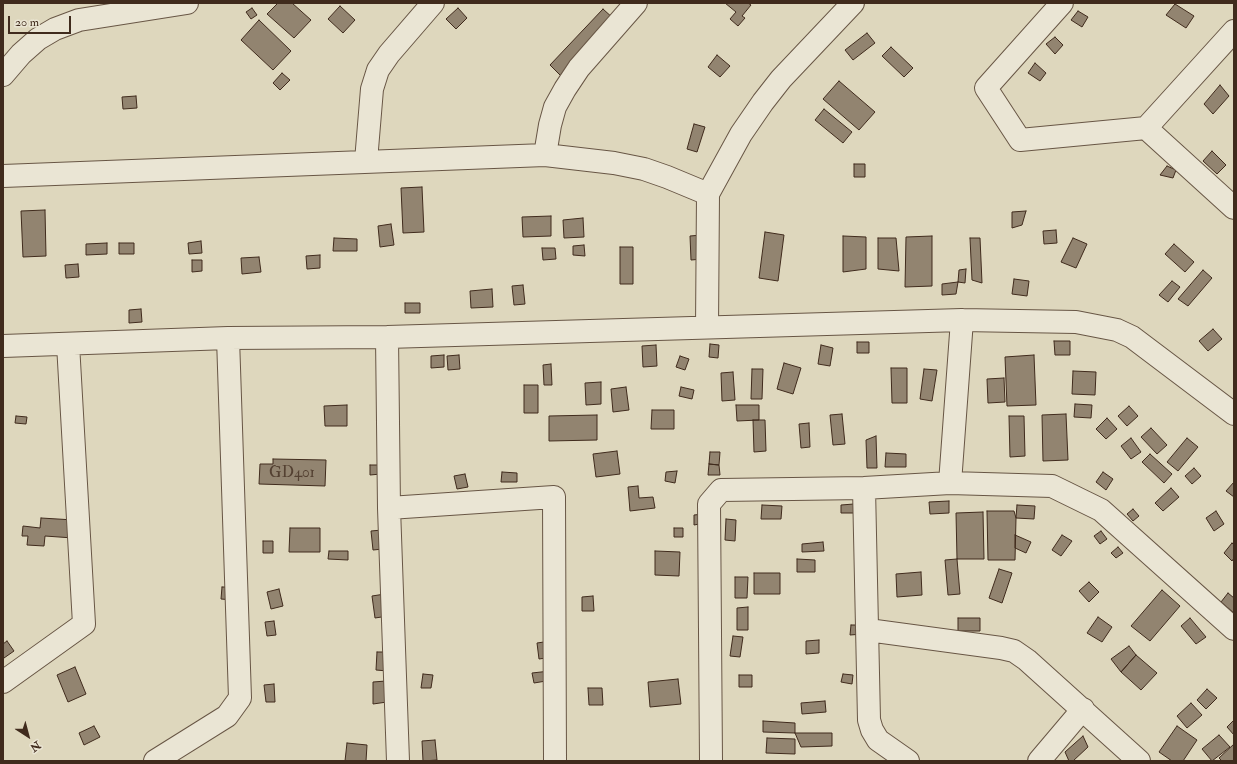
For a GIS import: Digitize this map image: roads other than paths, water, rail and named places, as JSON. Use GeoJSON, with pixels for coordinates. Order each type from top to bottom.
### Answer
{"type":"FeatureCollection","features":[{"type":"Feature","properties":{"kind":"street"},"geometry":{"type":"LineString","coordinates":[[3,75],[21,54],[38,39],[55,29],[79,20],[187,3]]}},
{"type":"Feature","properties":{"kind":"street"},"geometry":{"type":"LineString","coordinates":[[366,161],[372,89],[378,70],[389,54],[433,3]]}},
{"type":"Feature","properties":{"kind":"street"},"geometry":{"type":"LineString","coordinates":[[545,155],[550,125],[555,107],[565,89],[579,68],[636,3]]}},
{"type":"Feature","properties":{"kind":"street"},"geometry":{"type":"LineString","coordinates":[[707,327],[708,194],[741,134],[764,102],[782,79],[853,3]]}},
{"type":"Feature","properties":{"kind":"street"},"geometry":{"type":"LineString","coordinates":[[1062,3],[986,88],[1020,140],[1146,128],[1234,31]]}},
{"type":"Feature","properties":{"kind":"street"},"geometry":{"type":"LineString","coordinates":[[1146,128],[1234,208]]}},
{"type":"Feature","properties":{"kind":"street"},"geometry":{"type":"LineString","coordinates":[[3,176],[545,155],[614,163],[644,169],[708,194]]}},
{"type":"Feature","properties":{"kind":"street"},"geometry":{"type":"LineString","coordinates":[[950,483],[962,320]]}},
{"type":"Feature","properties":{"kind":"street"},"geometry":{"type":"LineString","coordinates":[[3,346],[228,338],[387,337],[962,320],[1076,322],[1117,330],[1132,337],[1234,414]]}},
{"type":"Feature","properties":{"kind":"street"},"geometry":{"type":"LineString","coordinates":[[387,337],[388,508],[398,761]]}},
{"type":"Feature","properties":{"kind":"street"},"geometry":{"type":"LineString","coordinates":[[155,761],[227,716],[240,698],[228,338]]}},
{"type":"Feature","properties":{"kind":"street"},"geometry":{"type":"LineString","coordinates":[[3,682],[84,624],[68,344]]}},
{"type":"Feature","properties":{"kind":"street"},"geometry":{"type":"LineString","coordinates":[[711,761],[709,504],[721,490],[864,488],[950,483],[1052,486],[1101,510],[1234,629]]}},
{"type":"Feature","properties":{"kind":"street"},"geometry":{"type":"LineString","coordinates":[[864,488],[869,720],[872,730],[878,740],[908,761]]}},
{"type":"Feature","properties":{"kind":"street"},"geometry":{"type":"LineString","coordinates":[[388,508],[554,497],[555,761]]}},
{"type":"Feature","properties":{"kind":"street"},"geometry":{"type":"LineString","coordinates":[[868,630],[1014,651],[1027,660],[1083,709],[1139,761]]}},
{"type":"Feature","properties":{"kind":"street"},"geometry":{"type":"LineString","coordinates":[[1039,761],[1083,709]]}}]}
